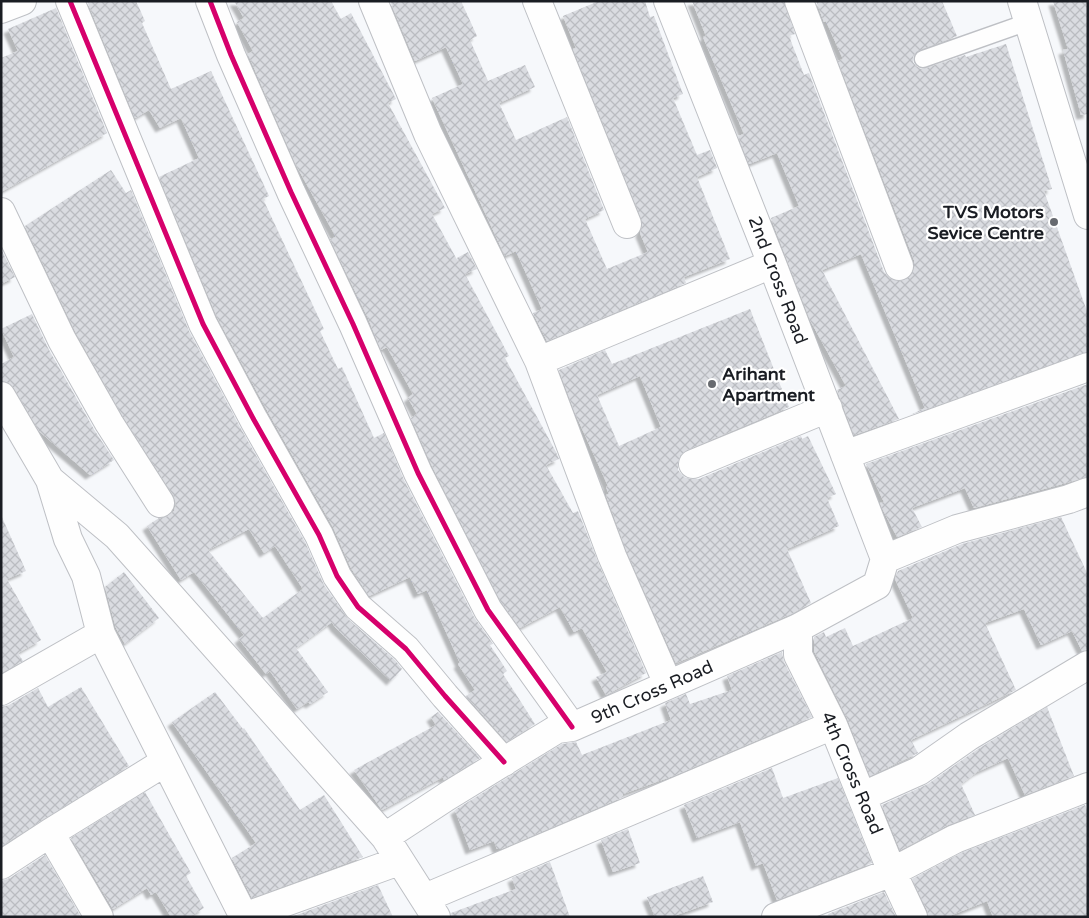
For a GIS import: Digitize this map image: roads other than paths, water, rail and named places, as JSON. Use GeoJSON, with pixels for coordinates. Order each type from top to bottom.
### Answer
{"type":"FeatureCollection","features":[{"type":"Feature","properties":{"kind":"street"},"geometry":{"type":"LineString","coordinates":[[1,9],[22,1]]}},
{"type":"Feature","properties":{"kind":"street"},"geometry":{"type":"LineString","coordinates":[[70,1],[203,324],[254,420],[319,535],[337,576],[358,607],[406,649],[504,762]]}},
{"type":"Feature","properties":{"kind":"street"},"geometry":{"type":"LineString","coordinates":[[210,1],[231,55],[291,192],[353,324],[418,473],[488,610],[572,727]]}},
{"type":"Feature","properties":{"kind":"street"},"geometry":{"type":"LineString","coordinates":[[373,1],[428,134],[539,361],[612,556],[668,684]]}},
{"type":"Feature","properties":{"kind":"street"},"geometry":{"type":"LineString","coordinates":[[537,1],[627,224]]}},
{"type":"Feature","properties":{"kind":"street","name":"2nd Cross Road"},"geometry":{"type":"LineString","coordinates":[[668,1],[772,264],[885,559]]}},
{"type":"Feature","properties":{"kind":"street"},"geometry":{"type":"LineString","coordinates":[[799,1],[899,266]]}},
{"type":"Feature","properties":{"kind":"street"},"geometry":{"type":"LineString","coordinates":[[1025,12],[1088,215]]}},
{"type":"Feature","properties":{"kind":"street"},"geometry":{"type":"LineString","coordinates":[[1,212],[62,340],[109,423],[160,503]]}},
{"type":"Feature","properties":{"kind":"street"},"geometry":{"type":"LineString","coordinates":[[539,361],[772,264]]}},
{"type":"Feature","properties":{"kind":"street"},"geometry":{"type":"LineString","coordinates":[[846,455],[1088,367]]}},
{"type":"Feature","properties":{"kind":"street"},"geometry":{"type":"LineString","coordinates":[[1,396],[50,480],[68,539],[86,576],[100,634],[244,917],[399,861]]}},
{"type":"Feature","properties":{"kind":"street"},"geometry":{"type":"LineString","coordinates":[[693,464],[828,408]]}},
{"type":"Feature","properties":{"kind":"street"},"geometry":{"type":"LineString","coordinates":[[50,480],[117,536],[385,837],[430,907],[833,726]]}},
{"type":"Feature","properties":{"kind":"street"},"geometry":{"type":"LineString","coordinates":[[885,559],[956,530],[1088,492]]}},
{"type":"Feature","properties":{"kind":"street","name":"9th Cross Road"},"geometry":{"type":"LineString","coordinates":[[385,837],[557,729],[572,727],[798,628],[876,585],[885,559]]}},
{"type":"Feature","properties":{"kind":"street","name":"4th Cross Road"},"geometry":{"type":"LineString","coordinates":[[798,628],[798,655],[833,726],[863,796],[892,872],[913,917]]}},
{"type":"Feature","properties":{"kind":"street"},"geometry":{"type":"LineString","coordinates":[[1,692],[100,634]]}},
{"type":"Feature","properties":{"kind":"street"},"geometry":{"type":"LineString","coordinates":[[863,796],[919,771],[969,736],[1088,665]]}},
{"type":"Feature","properties":{"kind":"street"},"geometry":{"type":"LineString","coordinates":[[1,865],[50,832],[165,762]]}},
{"type":"Feature","properties":{"kind":"street"},"geometry":{"type":"LineString","coordinates":[[776,917],[892,872],[955,839],[1088,787]]}},
{"type":"Feature","properties":{"kind":"street"},"geometry":{"type":"LineString","coordinates":[[50,832],[99,917]]}},
{"type":"Feature","properties":{"kind":"lane"},"geometry":{"type":"LineString","coordinates":[[923,59],[1025,12]]}},
{"type":"Feature","properties":{"kind":"place","name":"TVS Motors Sevice Centre"},"geometry":{"type":"Point","coordinates":[1054,222]}},
{"type":"Feature","properties":{"kind":"place","name":"Arihant Apartment"},"geometry":{"type":"Point","coordinates":[712,384]}}]}
